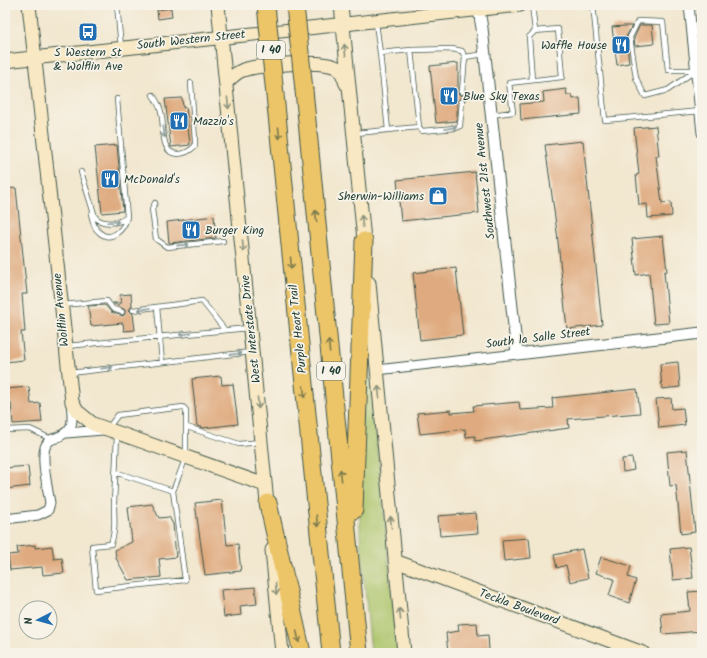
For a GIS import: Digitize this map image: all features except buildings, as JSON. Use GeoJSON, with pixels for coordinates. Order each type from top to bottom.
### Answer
{"type":"FeatureCollection","features":[{"type":"Feature","properties":{"kind":"highway","name":"Purple Heart Trail"},"geometry":{"type":"LineString","coordinates":[[266,5],[330,653]]}},
{"type":"Feature","properties":{"kind":"highway","name":"I 40"},"geometry":{"type":"LineString","coordinates":[[295,5],[359,653]]}},
{"type":"Feature","properties":{"kind":"highway"},"geometry":{"type":"LineString","coordinates":[[354,608],[354,491],[364,241]]}},
{"type":"Feature","properties":{"kind":"highway"},"geometry":{"type":"LineString","coordinates":[[268,503],[302,653]]}},
{"type":"Feature","properties":{"kind":"main road","name":"Wolflin Avenue"},"geometry":{"type":"LineString","coordinates":[[29,5],[72,402],[77,411],[93,424],[265,485]]}},
{"type":"Feature","properties":{"kind":"main road","name":"West Interstate Drive"},"geometry":{"type":"LineString","coordinates":[[218,5],[254,352],[265,485],[282,653]]}},
{"type":"Feature","properties":{"kind":"main road"},"geometry":{"type":"LineString","coordinates":[[341,5],[404,653]]}},
{"type":"Feature","properties":{"kind":"main road","name":"South Western Street"},"geometry":{"type":"LineString","coordinates":[[5,61],[221,36],[376,21],[478,7],[520,5]]}},
{"type":"Feature","properties":{"kind":"main road"},"geometry":{"type":"LineString","coordinates":[[226,83],[235,74],[248,69],[315,62],[336,68],[342,72],[350,95]]}},
{"type":"Feature","properties":{"kind":"main road","name":"Teckla Boulevard"},"geometry":{"type":"LineString","coordinates":[[395,561],[644,653]]}},
{"type":"Feature","properties":{"kind":"street"},"geometry":{"type":"LineString","coordinates":[[690,5],[702,133]]}},
{"type":"Feature","properties":{"kind":"street","name":"Southwest 21st Avenue"},"geometry":{"type":"LineString","coordinates":[[478,7],[485,54],[517,354]]}},
{"type":"Feature","properties":{"kind":"street","name":"South la Salle Street"},"geometry":{"type":"LineString","coordinates":[[377,370],[702,333]]}},
{"type":"Feature","properties":{"kind":"street"},"geometry":{"type":"LineString","coordinates":[[66,433],[73,421],[70,391]]}},
{"type":"Feature","properties":{"kind":"street"},"geometry":{"type":"LineString","coordinates":[[5,519],[38,515],[48,510],[50,503],[44,454],[47,444],[51,439],[66,433],[94,430],[112,431]]}},
{"type":"Feature","properties":{"kind":"lane"},"geometry":{"type":"LineString","coordinates":[[117,5],[122,47]]}},
{"type":"Feature","properties":{"kind":"lane"},"geometry":{"type":"LineString","coordinates":[[532,5],[535,31]]}},
{"type":"Feature","properties":{"kind":"lane"},"geometry":{"type":"LineString","coordinates":[[593,5],[605,120],[700,111]]}},
{"type":"Feature","properties":{"kind":"lane"},"geometry":{"type":"LineString","coordinates":[[376,21],[388,130]]}},
{"type":"Feature","properties":{"kind":"lane"},"geometry":{"type":"LineString","coordinates":[[638,21],[664,22],[668,70],[696,70],[668,90],[644,96],[636,78],[630,37],[638,21]]}},
{"type":"Feature","properties":{"kind":"lane"},"geometry":{"type":"LineString","coordinates":[[491,115],[513,112],[509,83],[532,80],[562,76],[558,29],[535,31],[529,37],[532,80]]}},
{"type":"Feature","properties":{"kind":"lane"},"geometry":{"type":"LineString","coordinates":[[380,54],[411,50],[452,49],[462,51],[465,58],[462,92]]}},
{"type":"Feature","properties":{"kind":"lane"},"geometry":{"type":"LineString","coordinates":[[411,50],[419,127],[422,131],[455,128],[460,126],[462,101]]}},
{"type":"Feature","properties":{"kind":"lane"},"geometry":{"type":"LineString","coordinates":[[465,58],[485,54]]}},
{"type":"Feature","properties":{"kind":"lane"},"geometry":{"type":"LineString","coordinates":[[153,95],[162,112],[165,145],[169,151],[177,154],[184,153],[194,146],[195,140],[191,82]]}},
{"type":"Feature","properties":{"kind":"lane"},"geometry":{"type":"LineString","coordinates":[[81,172],[94,225],[97,231],[103,236],[113,235],[120,232],[124,227],[127,217],[117,99]]}},
{"type":"Feature","properties":{"kind":"lane"},"geometry":{"type":"LineString","coordinates":[[354,133],[419,127]]}},
{"type":"Feature","properties":{"kind":"lane"},"geometry":{"type":"LineString","coordinates":[[89,202],[98,221],[116,222],[123,221],[127,217]]}},
{"type":"Feature","properties":{"kind":"lane"},"geometry":{"type":"LineString","coordinates":[[155,203],[152,209],[156,239],[167,247],[223,240]]}},
{"type":"Feature","properties":{"kind":"lane"},"geometry":{"type":"LineString","coordinates":[[61,305],[107,301],[112,308],[122,312]]}},
{"type":"Feature","properties":{"kind":"lane"},"geometry":{"type":"LineString","coordinates":[[133,310],[202,301],[224,329]]}},
{"type":"Feature","properties":{"kind":"lane"},"geometry":{"type":"LineString","coordinates":[[157,307],[162,362]]}},
{"type":"Feature","properties":{"kind":"lane"},"geometry":{"type":"LineString","coordinates":[[65,346],[224,329],[251,328]]}},
{"type":"Feature","properties":{"kind":"lane"},"geometry":{"type":"LineString","coordinates":[[68,373],[254,352]]}},
{"type":"Feature","properties":{"kind":"lane"},"geometry":{"type":"LineString","coordinates":[[183,407],[186,410],[186,457],[174,492],[185,580],[96,590],[92,546],[111,544],[116,531],[114,513],[115,472],[112,431],[118,415],[183,407]]}},
{"type":"Feature","properties":{"kind":"lane"},"geometry":{"type":"LineString","coordinates":[[187,427],[239,444],[262,442]]}},
{"type":"Feature","properties":{"kind":"lane"},"geometry":{"type":"LineString","coordinates":[[5,430],[30,429],[51,439]]}},
{"type":"Feature","properties":{"kind":"lane"},"geometry":{"type":"LineString","coordinates":[[115,472],[174,492]]}},
{"type":"Feature","properties":{"kind":"green space"},"geometry":{"type":"Polygon","coordinates":[[[368,354],[398,653],[371,653],[360,537],[359,446],[368,354]]]}},
{"type":"Feature","properties":{"kind":"place","name":"S Western St & Wolflin Ave"},"geometry":{"type":"Point","coordinates":[88,32]}},
{"type":"Feature","properties":{"kind":"place","name":"Waffle House"},"geometry":{"type":"Point","coordinates":[621,45]}},
{"type":"Feature","properties":{"kind":"place","name":"Blue Sky Texas"},"geometry":{"type":"Point","coordinates":[449,96]}},
{"type":"Feature","properties":{"kind":"place","name":"Mazzio's"},"geometry":{"type":"Point","coordinates":[179,121]}},
{"type":"Feature","properties":{"kind":"place","name":"McDonald's"},"geometry":{"type":"Point","coordinates":[110,179]}},
{"type":"Feature","properties":{"kind":"place","name":"Sherwin-Williams"},"geometry":{"type":"Point","coordinates":[438,196]}},
{"type":"Feature","properties":{"kind":"place","name":"Burger King"},"geometry":{"type":"Point","coordinates":[191,230]}}]}
